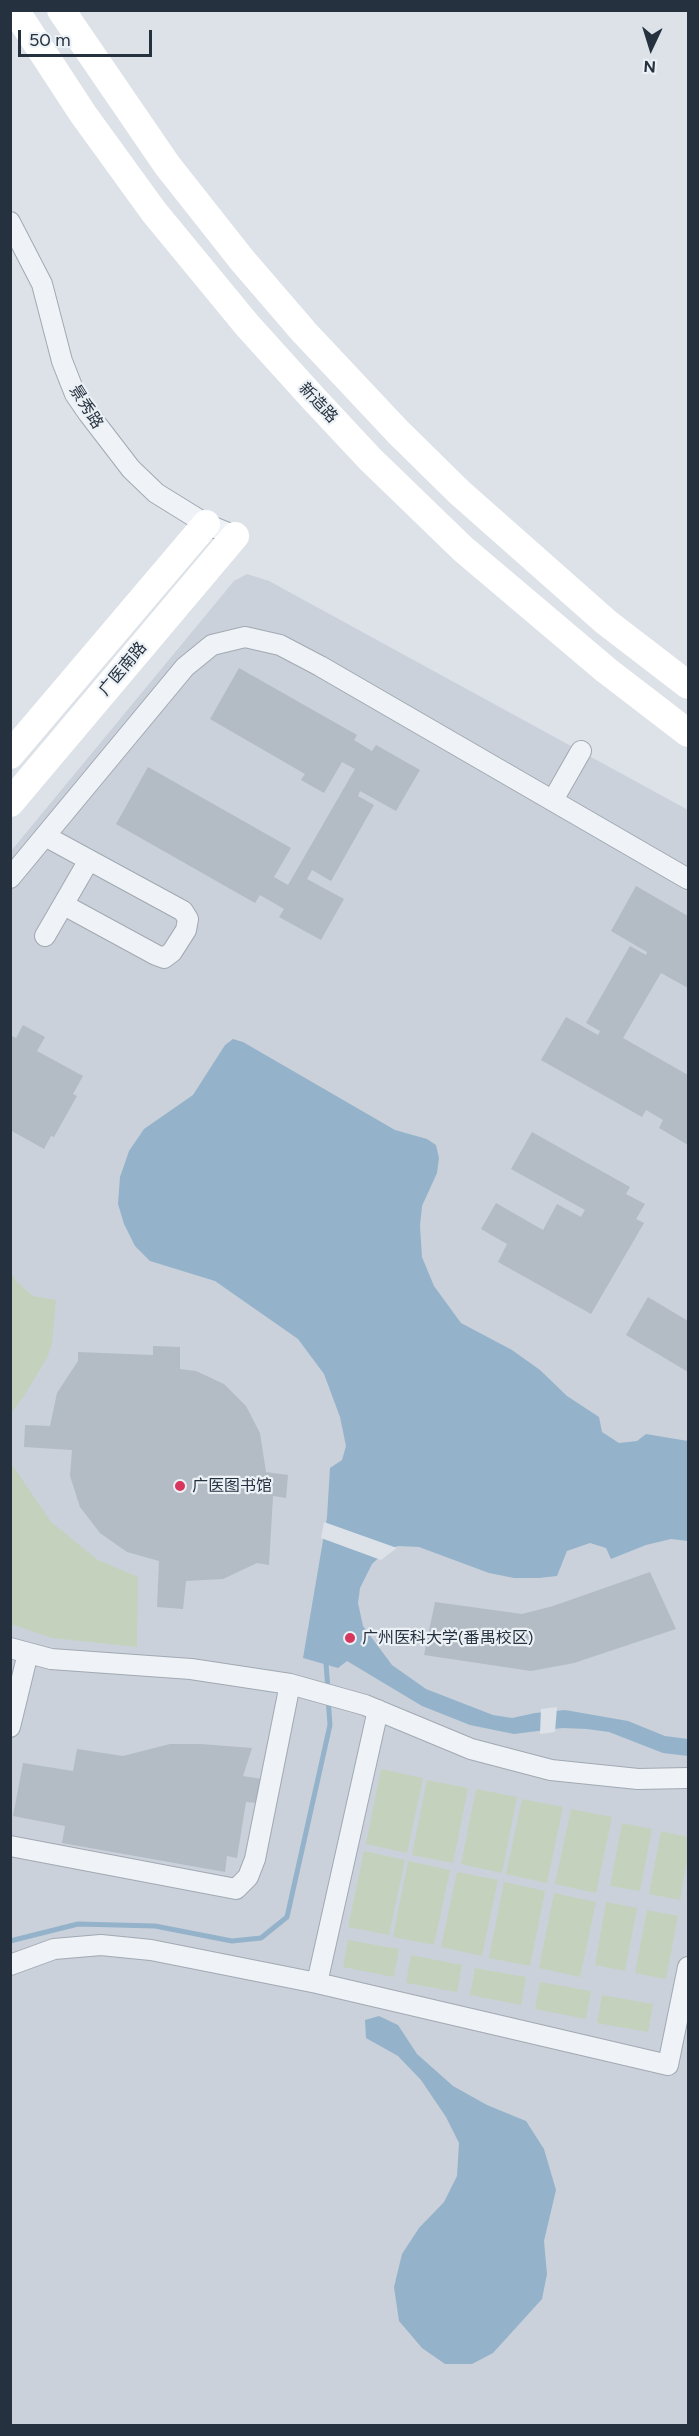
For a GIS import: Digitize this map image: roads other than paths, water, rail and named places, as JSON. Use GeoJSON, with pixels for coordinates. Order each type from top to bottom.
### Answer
{"type":"FeatureCollection","features":[{"type":"Feature","properties":{"kind":"main road"},"geometry":{"type":"LineString","coordinates":[[61,10],[167,165],[242,260],[303,332],[459,492],[598,615],[688,685]]}},
{"type":"Feature","properties":{"kind":"main road","name":"新造路"},"geometry":{"type":"LineString","coordinates":[[12,11],[148,204],[247,325],[313,398],[385,474],[463,549],[606,670],[688,733]]}},
{"type":"Feature","properties":{"kind":"main road","name":"广医南路"},"geometry":{"type":"LineString","coordinates":[[10,755],[206,524]]}},
{"type":"Feature","properties":{"kind":"main road","name":"广医南路"},"geometry":{"type":"LineString","coordinates":[[10,803],[235,536]]}},
{"type":"Feature","properties":{"kind":"street","name":"景秀路"},"geometry":{"type":"LineString","coordinates":[[10,222],[42,284],[62,361],[75,394],[131,469],[156,493],[206,524],[235,536]]}},
{"type":"Feature","properties":{"kind":"street"},"geometry":{"type":"LineString","coordinates":[[10,878],[185,667],[212,645],[245,637],[280,645],[688,879]]}},
{"type":"Feature","properties":{"kind":"street"},"geometry":{"type":"LineString","coordinates":[[553,800],[581,751]]}},
{"type":"Feature","properties":{"kind":"street"},"geometry":{"type":"LineString","coordinates":[[45,836],[183,911],[188,919],[186,930],[172,952],[164,958],[64,905]]}},
{"type":"Feature","properties":{"kind":"street"},"geometry":{"type":"LineString","coordinates":[[45,936],[89,860]]}},
{"type":"Feature","properties":{"kind":"street"},"geometry":{"type":"LineString","coordinates":[[10,1727],[19,1651],[51,1659],[191,1669],[290,1684],[371,1708],[471,1749],[551,1770],[638,1779],[688,1778]]}},
{"type":"Feature","properties":{"kind":"street"},"geometry":{"type":"LineString","coordinates":[[10,1846],[236,1889],[248,1877],[255,1859],[290,1684]]}},
{"type":"Feature","properties":{"kind":"street"},"geometry":{"type":"LineString","coordinates":[[317,1983],[371,1708]]}},
{"type":"Feature","properties":{"kind":"street"},"geometry":{"type":"LineString","coordinates":[[10,1965],[54,1949],[101,1945],[152,1950],[317,1983],[668,2065],[688,1967]]}},
{"type":"Feature","properties":{"kind":"water"},"geometry":{"type":"Polygon","coordinates":[[[233,1039],[243,1042],[395,1130],[427,1139],[436,1145],[439,1158],[437,1173],[422,1206],[420,1226],[422,1257],[434,1286],[461,1323],[512,1350],[540,1370],[567,1396],[599,1417],[602,1432],[619,1443],[637,1441],[646,1434],[688,1441],[688,1541],[671,1539],[646,1545],[611,1559],[606,1548],[590,1543],[567,1551],[557,1576],[539,1578],[514,1578],[489,1573],[419,1547],[398,1546],[387,1550],[372,1564],[360,1588],[358,1603],[363,1626],[392,1665],[426,1689],[493,1715],[512,1718],[565,1710],[628,1721],[665,1736],[688,1739],[688,1756],[663,1753],[609,1732],[562,1728],[514,1734],[470,1725],[422,1706],[347,1661],[338,1668],[303,1658],[327,1517],[330,1468],[342,1460],[346,1446],[340,1417],[324,1374],[298,1339],[215,1281],[150,1261],[135,1246],[124,1224],[118,1204],[120,1177],[129,1151],[144,1129],[193,1095],[225,1045],[233,1039]]]}},
{"type":"Feature","properties":{"kind":"water"},"geometry":{"type":"Polygon","coordinates":[[[379,2016],[398,2025],[417,2054],[453,2086],[487,2105],[526,2121],[544,2149],[556,2190],[544,2241],[547,2274],[542,2299],[493,2353],[472,2364],[445,2364],[422,2348],[399,2321],[394,2287],[402,2254],[419,2228],[444,2202],[457,2176],[459,2143],[446,2117],[421,2080],[398,2056],[366,2038],[365,2020],[379,2016]]]}},
{"type":"Feature","properties":{"kind":"waterway"},"geometry":{"type":"LineString","coordinates":[[326,1664],[328,1689]]}},
{"type":"Feature","properties":{"kind":"waterway"},"geometry":{"type":"LineString","coordinates":[[10,1941],[78,1924],[155,1926],[232,1941],[261,1938],[287,1917],[330,1725],[328,1698]]}},
{"type":"Feature","properties":{"kind":"place","name":"广医图书馆"},"geometry":{"type":"Point","coordinates":[180,1486]}},
{"type":"Feature","properties":{"kind":"place","name":"广州医科大学(番禺校区)"},"geometry":{"type":"Point","coordinates":[350,1638]}}]}
